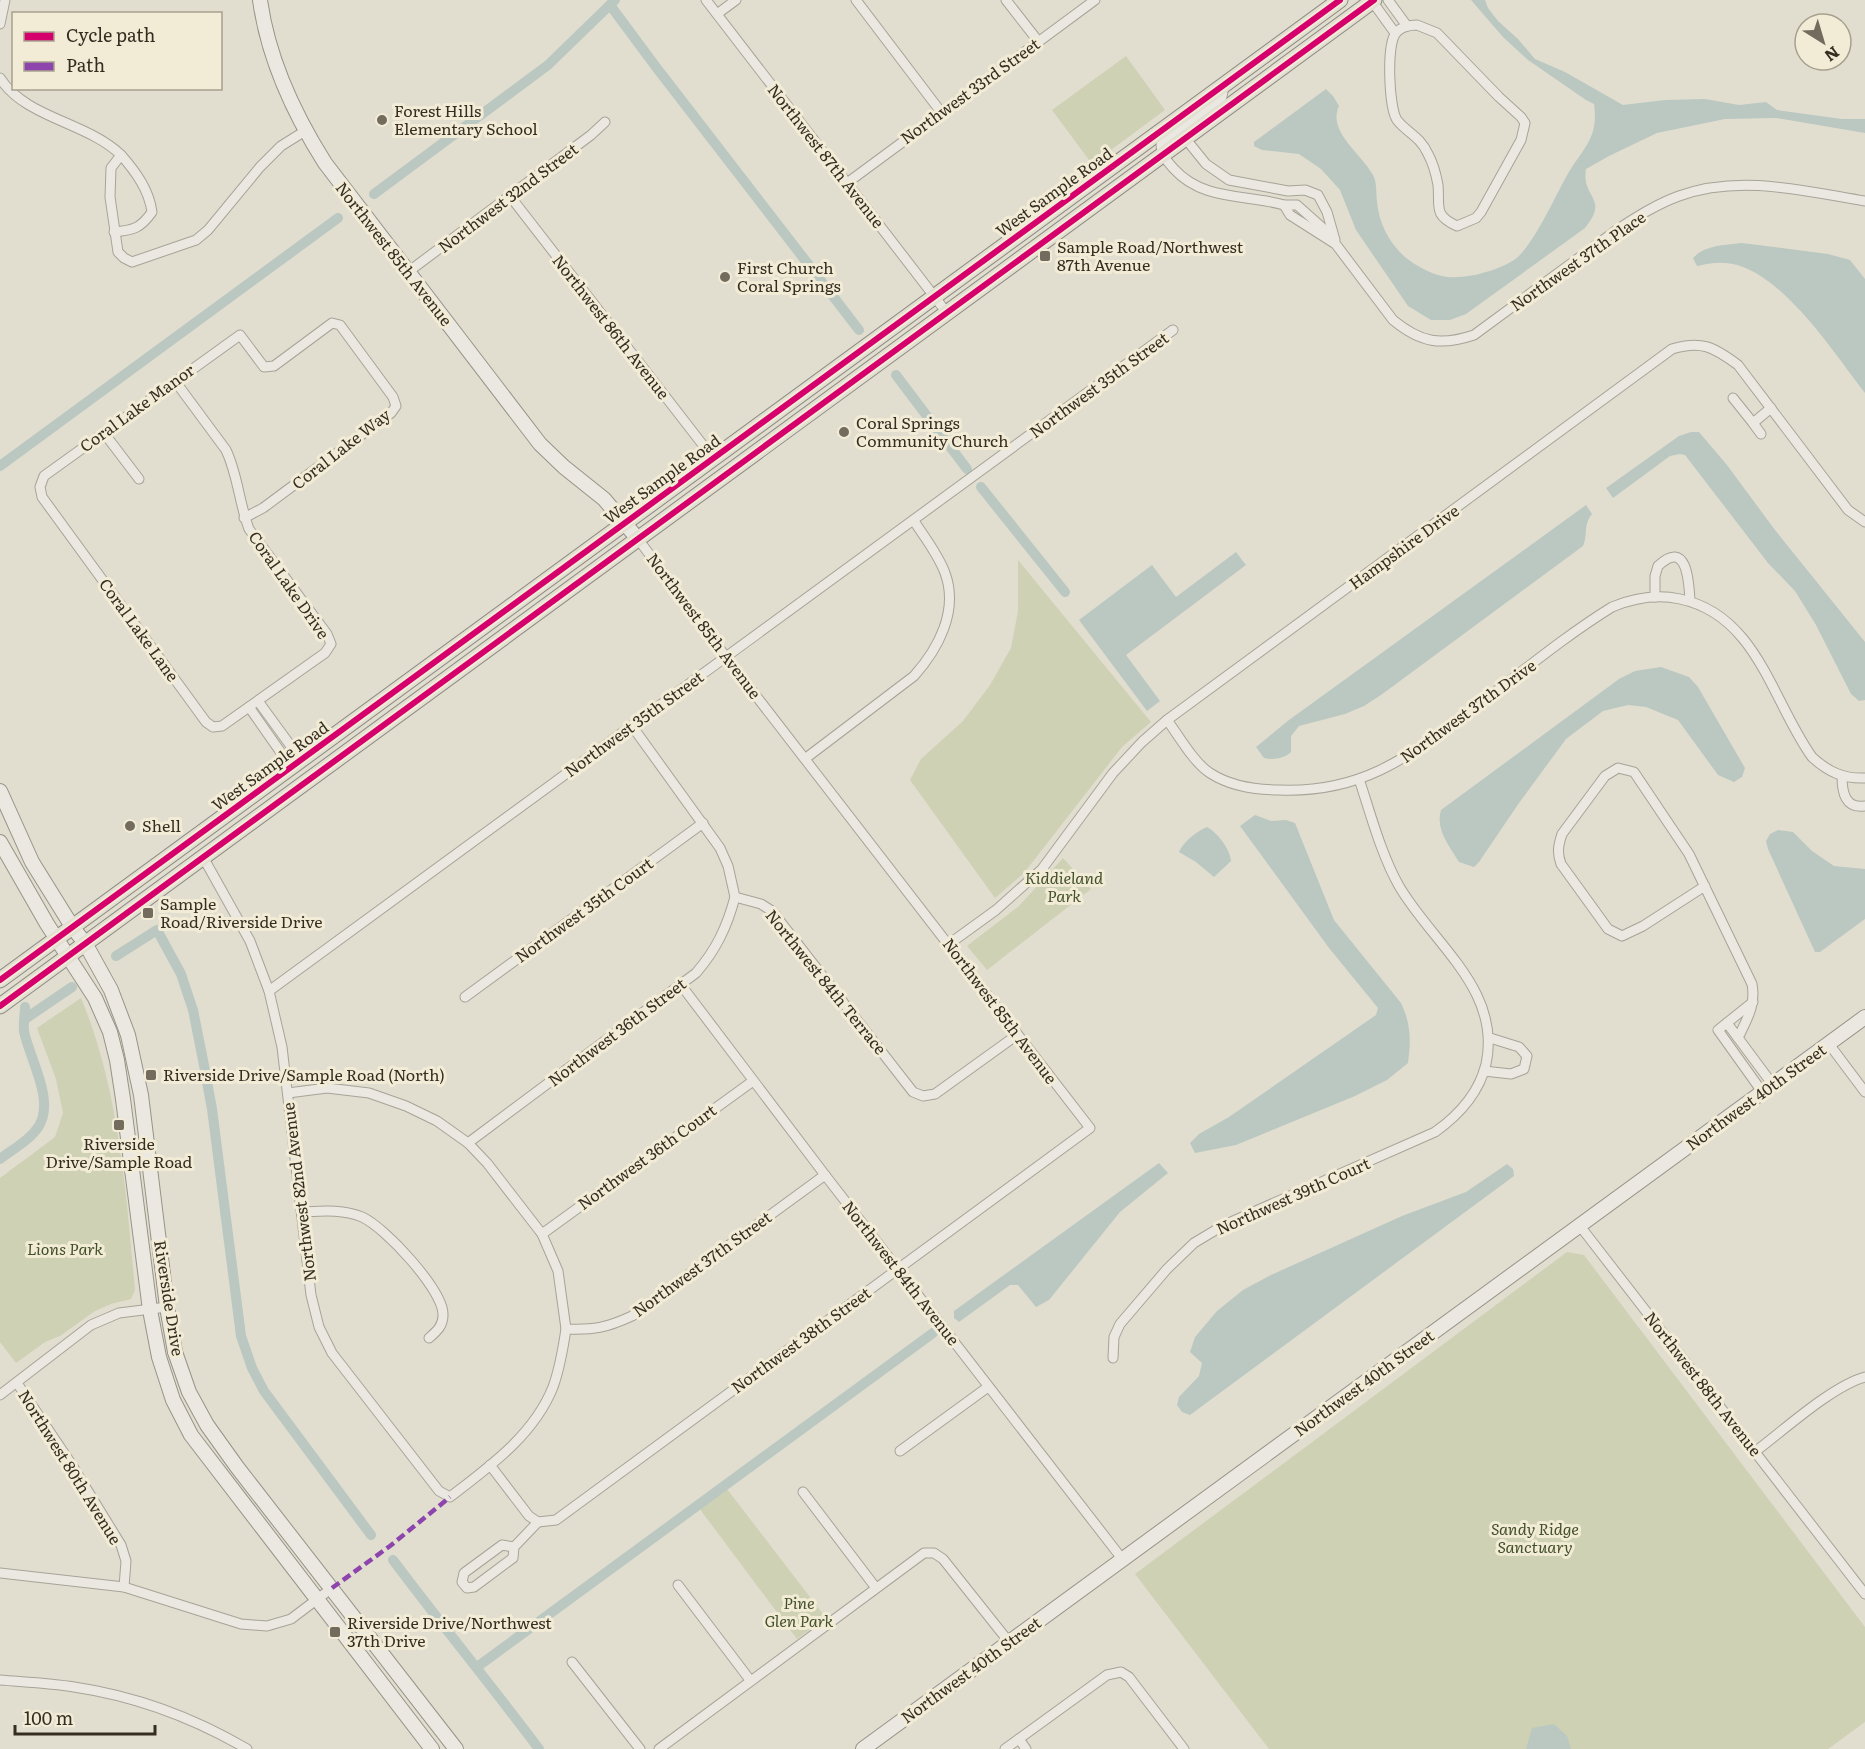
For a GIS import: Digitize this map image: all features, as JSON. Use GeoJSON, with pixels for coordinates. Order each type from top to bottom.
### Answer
{"type":"FeatureCollection","features":[{"type":"Feature","properties":{"kind":"main road","name":"West Sample Road"},"geometry":{"type":"LineString","coordinates":[[0,981],[1340,0]]}},
{"type":"Feature","properties":{"kind":"main road","name":"West Sample Road"},"geometry":{"type":"LineString","coordinates":[[0,1006],[1322,38],[1338,15],[1368,0]]}},
{"type":"Feature","properties":{"kind":"street"},"geometry":{"type":"LineString","coordinates":[[0,24],[5,0]]}},
{"type":"Feature","properties":{"kind":"street","name":"Northwest 85th Avenue"},"geometry":{"type":"LineString","coordinates":[[260,0],[272,52],[288,94],[305,131],[346,193],[540,444],[564,467],[604,499],[626,522],[726,657],[1089,1128]]}},
{"type":"Feature","properties":{"kind":"street","name":"Northwest 87th Avenue"},"geometry":{"type":"LineString","coordinates":[[706,0],[947,312]]}},
{"type":"Feature","properties":{"kind":"street"},"geometry":{"type":"LineString","coordinates":[[717,14],[736,0]]}},
{"type":"Feature","properties":{"kind":"street"},"geometry":{"type":"LineString","coordinates":[[856,0],[941,112]]}},
{"type":"Feature","properties":{"kind":"street"},"geometry":{"type":"LineString","coordinates":[[1006,0],[1038,41]]}},
{"type":"Feature","properties":{"kind":"street","name":"Northwest 33rd Street"},"geometry":{"type":"LineString","coordinates":[[847,183],[1095,0]]}},
{"type":"Feature","properties":{"kind":"street"},"geometry":{"type":"LineString","coordinates":[[1368,0],[1395,33]]}},
{"type":"Feature","properties":{"kind":"street"},"geometry":{"type":"LineString","coordinates":[[1388,0],[1407,26]]}},
{"type":"Feature","properties":{"kind":"street"},"geometry":{"type":"LineString","coordinates":[[1417,25],[1437,33],[1525,123],[1521,140],[1481,212],[1476,218],[1457,226],[1440,215],[1437,206],[1437,181],[1427,151],[1419,139],[1396,119],[1389,61],[1395,33],[1407,26],[1417,25]]}},
{"type":"Feature","properties":{"kind":"street"},"geometry":{"type":"LineString","coordinates":[[0,78],[17,99],[95,136],[110,145],[131,167],[150,199],[152,212],[134,230],[114,232]]}},
{"type":"Feature","properties":{"kind":"street"},"geometry":{"type":"LineString","coordinates":[[1224,85],[1222,97],[1170,135],[1161,145],[1162,155],[1184,179],[1200,189],[1284,205],[1288,191]]}},
{"type":"Feature","properties":{"kind":"street","name":"Northwest 32nd Street"},"geometry":{"type":"LineString","coordinates":[[408,272],[591,135],[605,122]]}},
{"type":"Feature","properties":{"kind":"street"},"geometry":{"type":"LineString","coordinates":[[121,155],[111,168],[110,197],[118,252],[132,262],[196,240],[208,230],[260,167],[281,146],[305,131]]}},
{"type":"Feature","properties":{"kind":"street","name":"Northwest 37th Place"},"geometry":{"type":"LineString","coordinates":[[1185,138],[1206,164],[1221,175],[1241,183],[1288,191],[1305,190],[1318,195],[1327,212],[1337,245],[1394,320],[1407,331],[1422,338],[1448,342],[1474,334],[1618,229],[1640,215],[1680,196],[1726,186],[1753,185],[1777,186],[1865,201]]}},
{"type":"Feature","properties":{"kind":"street","name":"Northwest 86th Avenue"},"geometry":{"type":"LineString","coordinates":[[510,196],[713,458]]}},
{"type":"Feature","properties":{"kind":"street","name":"Northwest 37th Place"},"geometry":{"type":"LineString","coordinates":[[1284,205],[1290,215],[1337,245]]}},
{"type":"Feature","properties":{"kind":"street","name":"Coral Lake Way"},"geometry":{"type":"LineString","coordinates":[[240,334],[264,367],[274,366],[332,323],[340,325],[393,397],[396,406],[391,413],[263,508],[244,518]]}},
{"type":"Feature","properties":{"kind":"street","name":"Northwest 35th Street"},"geometry":{"type":"LineString","coordinates":[[269,991],[1173,330]]}},
{"type":"Feature","properties":{"kind":"street","name":"Coral Lake Manor"},"geometry":{"type":"LineString","coordinates":[[40,487],[44,476],[240,334]]}},
{"type":"Feature","properties":{"kind":"street","name":"Hampshire Drive"},"geometry":{"type":"LineString","coordinates":[[949,944],[996,910],[1042,869],[1113,773],[1167,720],[1672,349],[1688,344],[1705,346],[1721,352],[1738,365],[1848,510],[1865,522]]}},
{"type":"Feature","properties":{"kind":"street","name":"Coral Lake Drive"},"geometry":{"type":"LineString","coordinates":[[175,381],[226,450],[231,460],[244,518],[249,529],[327,634],[331,644],[325,652],[258,701]]}},
{"type":"Feature","properties":{"kind":"street"},"geometry":{"type":"LineString","coordinates":[[1733,398],[1761,434]]}},
{"type":"Feature","properties":{"kind":"street"},"geometry":{"type":"LineString","coordinates":[[1753,423],[1771,408]]}},
{"type":"Feature","properties":{"kind":"street"},"geometry":{"type":"LineString","coordinates":[[104,433],[139,479]]}},
{"type":"Feature","properties":{"kind":"street","name":"Coral Lake Lane"},"geometry":{"type":"LineString","coordinates":[[40,487],[42,497],[206,722],[213,727],[222,726],[258,701]]}},
{"type":"Feature","properties":{"kind":"street"},"geometry":{"type":"LineString","coordinates":[[806,759],[914,676],[928,660],[938,643],[944,629],[948,609],[946,576],[939,558],[914,521]]}},
{"type":"Feature","properties":{"kind":"street"},"geometry":{"type":"LineString","coordinates":[[1655,597],[1655,576],[1658,566],[1664,561],[1676,558],[1684,563],[1689,574],[1689,601]]}},
{"type":"Feature","properties":{"kind":"street","name":"Northwest 37th Drive"},"geometry":{"type":"LineString","coordinates":[[1167,720],[1209,773],[1236,784],[1291,791],[1334,786],[1359,779],[1396,763],[1419,749],[1600,615],[1623,603],[1655,597],[1675,598],[1689,601],[1718,614],[1742,635],[1806,749],[1820,764],[1842,776]]}},
{"type":"Feature","properties":{"kind":"street"},"geometry":{"type":"LineString","coordinates":[[258,701],[296,763]]}},
{"type":"Feature","properties":{"kind":"street"},"geometry":{"type":"LineString","coordinates":[[249,707],[296,763]]}},
{"type":"Feature","properties":{"kind":"street"},"geometry":{"type":"LineString","coordinates":[[632,726],[720,848],[728,866],[735,897]]}},
{"type":"Feature","properties":{"kind":"street"},"geometry":{"type":"LineString","coordinates":[[1705,886],[1643,926],[1622,936],[1608,929],[1561,864],[1558,845],[1562,834],[1605,776],[1618,768],[1634,772],[1689,854],[1705,886],[1752,984],[1753,1002],[1749,1017],[1738,1038]]}},
{"type":"Feature","properties":{"kind":"street"},"geometry":{"type":"LineString","coordinates":[[1865,778],[1842,776],[1844,796],[1849,803],[1856,807],[1865,806]]}},
{"type":"Feature","properties":{"kind":"street"},"geometry":{"type":"LineString","coordinates":[[1359,779],[1389,865],[1399,886],[1470,982],[1484,1010],[1490,1038],[1519,1047],[1527,1056],[1524,1069],[1511,1074],[1484,1071]]}},
{"type":"Feature","properties":{"kind":"street","name":"Riverside Drive"},"geometry":{"type":"LineString","coordinates":[[0,791],[32,862],[73,928],[85,943],[111,990],[128,1035],[135,1058],[141,1095],[167,1307],[175,1352],[189,1392],[207,1425],[456,1749]]}},
{"type":"Feature","properties":{"kind":"street","name":"Northwest 35th Court"},"geometry":{"type":"LineString","coordinates":[[465,997],[703,824]]}},
{"type":"Feature","properties":{"kind":"street","name":"Riverside Drive"},"geometry":{"type":"LineString","coordinates":[[0,842],[56,940],[68,955],[94,998],[110,1032],[117,1060],[140,1217],[150,1310],[159,1356],[170,1389],[191,1435],[432,1749]]}},
{"type":"Feature","properties":{"kind":"street","name":"Northwest 82nd Avenue"},"geometry":{"type":"LineString","coordinates":[[203,857],[250,941],[269,991],[282,1047],[311,1295],[319,1327],[332,1353],[439,1491],[450,1497],[490,1465]]}},
{"type":"Feature","properties":{"kind":"street","name":"Northwest 36th Street"},"geometry":{"type":"LineString","coordinates":[[468,1143],[696,974],[721,939],[735,897]]}},
{"type":"Feature","properties":{"kind":"street","name":"Northwest 84th Terrace"},"geometry":{"type":"LineString","coordinates":[[735,897],[761,904],[772,911],[913,1092],[923,1096],[935,1094],[1017,1035]]}},
{"type":"Feature","properties":{"kind":"street","name":"Northwest 84th Avenue"},"geometry":{"type":"LineString","coordinates":[[681,985],[1123,1560]]}},
{"type":"Feature","properties":{"kind":"street"},"geometry":{"type":"LineString","coordinates":[[1753,1002],[1718,1030],[1768,1089]]}},
{"type":"Feature","properties":{"kind":"street","name":"Northwest 40th Street"},"geometry":{"type":"LineString","coordinates":[[863,1749],[1865,1017]]}},
{"type":"Feature","properties":{"kind":"street"},"geometry":{"type":"LineString","coordinates":[[1727,1023],[1768,1089]]}},
{"type":"Feature","properties":{"kind":"street","name":"Northwest 39th Court"},"geometry":{"type":"LineString","coordinates":[[1113,1358],[1114,1337],[1120,1324],[1167,1269],[1194,1243],[1224,1225],[1436,1132],[1458,1114],[1478,1087],[1484,1071],[1490,1038]]}},
{"type":"Feature","properties":{"kind":"street"},"geometry":{"type":"LineString","coordinates":[[1829,1044],[1865,1092]]}},
{"type":"Feature","properties":{"kind":"street","name":"Northwest 36th Court"},"geometry":{"type":"LineString","coordinates":[[542,1234],[753,1081]]}},
{"type":"Feature","properties":{"kind":"street"},"geometry":{"type":"LineString","coordinates":[[288,1093],[327,1088],[369,1093],[406,1106],[436,1121],[468,1143],[487,1163],[542,1234],[558,1271],[566,1329],[559,1367],[538,1413],[519,1439],[490,1465],[530,1516],[538,1522]]}},
{"type":"Feature","properties":{"kind":"street","name":"Northwest 38th Street"},"geometry":{"type":"LineString","coordinates":[[514,1547],[502,1545],[464,1574],[462,1582],[467,1588],[474,1587],[513,1558],[514,1547],[538,1522],[556,1520],[1089,1128]]}},
{"type":"Feature","properties":{"kind":"street","name":"Northwest 37th Street"},"geometry":{"type":"LineString","coordinates":[[566,1329],[591,1330],[612,1325],[632,1316],[825,1175]]}},
{"type":"Feature","properties":{"kind":"street"},"geometry":{"type":"LineString","coordinates":[[302,1212],[340,1211],[363,1217],[381,1228],[399,1245],[437,1295],[442,1306],[444,1316],[440,1328],[429,1338]]}},
{"type":"Feature","properties":{"kind":"street","name":"Northwest 88th Avenue"},"geometry":{"type":"LineString","coordinates":[[1580,1226],[1865,1594]]}},
{"type":"Feature","properties":{"kind":"street"},"geometry":{"type":"LineString","coordinates":[[0,1395],[91,1325],[119,1313],[167,1307]]}},
{"type":"Feature","properties":{"kind":"street"},"geometry":{"type":"LineString","coordinates":[[1756,1451],[1829,1395],[1855,1379],[1865,1377]]}},
{"type":"Feature","properties":{"kind":"street","name":"Northwest 80th Avenue"},"geometry":{"type":"LineString","coordinates":[[17,1383],[70,1462],[121,1545],[126,1561],[124,1587]]}},
{"type":"Feature","properties":{"kind":"street"},"geometry":{"type":"LineString","coordinates":[[900,1452],[988,1387]]}},
{"type":"Feature","properties":{"kind":"street"},"geometry":{"type":"LineString","coordinates":[[803,1492],[876,1588]]}},
{"type":"Feature","properties":{"kind":"street","name":"Northwest 88th Avenue"},"geometry":{"type":"LineString","coordinates":[[1824,1542],[1865,1604]]}},
{"type":"Feature","properties":{"kind":"street"},"geometry":{"type":"LineString","coordinates":[[658,1749],[924,1553],[934,1552],[943,1558],[1009,1642]]}},
{"type":"Feature","properties":{"kind":"street"},"geometry":{"type":"LineString","coordinates":[[0,1573],[124,1587],[241,1624],[267,1626],[291,1619],[332,1588]]}},
{"type":"Feature","properties":{"kind":"street"},"geometry":{"type":"LineString","coordinates":[[678,1585],[750,1680]]}},
{"type":"Feature","properties":{"kind":"street"},"geometry":{"type":"LineString","coordinates":[[572,1662],[639,1749]]}},
{"type":"Feature","properties":{"kind":"street"},"geometry":{"type":"LineString","coordinates":[[1005,1749],[1107,1675],[1121,1672],[1130,1677],[1184,1749]]}},
{"type":"Feature","properties":{"kind":"street"},"geometry":{"type":"LineString","coordinates":[[0,1680],[74,1687],[132,1699],[174,1713],[247,1749]]}},
{"type":"Feature","properties":{"kind":"street"},"geometry":{"type":"LineString","coordinates":[[1018,1739],[1026,1749]]}},
{"type":"Feature","properties":{"kind":"green space"},"geometry":{"type":"Polygon","coordinates":[[[1126,56],[1165,110],[1092,164],[1052,110],[1126,56]]]}},
{"type":"Feature","properties":{"kind":"green space"},"geometry":{"type":"Polygon","coordinates":[[[1018,560],[1151,722],[1122,747],[1024,873],[995,898],[910,780],[921,759],[963,721],[990,685],[1011,648],[1018,611],[1018,560]]]}},
{"type":"Feature","properties":{"kind":"green space","name":"Kiddieland Park"},"geometry":{"type":"Polygon","coordinates":[[[1063,858],[1091,889],[987,970],[967,946],[1019,906],[1063,858]]]}},
{"type":"Feature","properties":{"kind":"green space","name":"Lions Park"},"geometry":{"type":"Polygon","coordinates":[[[81,998],[104,1068],[119,1141],[135,1290],[131,1299],[95,1311],[16,1363],[0,1342],[0,1178],[55,1137],[63,1113],[56,1079],[37,1028],[81,998]]]}},
{"type":"Feature","properties":{"kind":"green space","name":"Sandy Ridge Sanctuary"},"geometry":{"type":"Polygon","coordinates":[[[1567,1252],[1584,1255],[1865,1627],[1865,1722],[1828,1749],[1269,1749],[1135,1574],[1567,1252]]]}},
{"type":"Feature","properties":{"kind":"green space","name":"Pine Glen Park"},"geometry":{"type":"Polygon","coordinates":[[[727,1489],[826,1618],[797,1639],[699,1508],[727,1489]]]}},
{"type":"Feature","properties":{"kind":"shaded area"},"geometry":{"type":"Polygon","coordinates":[[[1471,0],[1485,0],[1498,21],[1535,59],[1565,72],[1623,105],[1665,100],[1705,99],[1739,105],[1766,102],[1777,110],[1842,119],[1865,119],[1865,133],[1776,118],[1725,119],[1657,133],[1586,169],[1587,187],[1593,198],[1595,210],[1585,228],[1466,314],[1450,320],[1431,320],[1408,306],[1356,230],[1340,190],[1321,169],[1299,154],[1262,150],[1254,146],[1254,142],[1326,89],[1339,106],[1337,116],[1341,133],[1374,178],[1378,210],[1386,232],[1405,257],[1427,271],[1450,277],[1471,276],[1493,270],[1512,261],[1519,256],[1532,239],[1566,177],[1588,143],[1594,127],[1594,104],[1528,60],[1503,37],[1471,0]]]}},
{"type":"Feature","properties":{"kind":"shaded area"},"geometry":{"type":"Polygon","coordinates":[[[1742,243],[1828,254],[1850,260],[1865,279],[1865,393],[1810,322],[1778,289],[1743,267],[1720,263],[1697,266],[1693,258],[1709,248],[1742,243]]]}},
{"type":"Feature","properties":{"kind":"shaded area"},"geometry":{"type":"Polygon","coordinates":[[[1699,432],[1727,465],[1775,530],[1865,642],[1865,700],[1859,701],[1851,694],[1816,625],[1795,591],[1768,563],[1685,455],[1670,456],[1613,498],[1606,488],[1679,436],[1699,432]]]}},
{"type":"Feature","properties":{"kind":"shaded area"},"geometry":{"type":"Polygon","coordinates":[[[1586,505],[1592,514],[1589,518],[1583,546],[1381,695],[1345,714],[1299,726],[1291,736],[1291,752],[1278,758],[1264,758],[1256,747],[1289,720],[1586,505]]]}},
{"type":"Feature","properties":{"kind":"shaded area"},"geometry":{"type":"Polygon","coordinates":[[[1236,552],[1246,565],[1126,655],[1160,701],[1147,711],[1079,620],[1152,565],[1176,597],[1236,552]]]}},
{"type":"Feature","properties":{"kind":"shaded area"},"geometry":{"type":"Polygon","coordinates":[[[1661,667],[1689,677],[1698,687],[1745,768],[1742,777],[1734,782],[1718,775],[1678,720],[1646,707],[1628,705],[1603,711],[1566,739],[1479,862],[1474,867],[1459,862],[1442,831],[1441,810],[1619,679],[1635,671],[1661,667]]]}},
{"type":"Feature","properties":{"kind":"shaded area"},"geometry":{"type":"Polygon","coordinates":[[[1255,815],[1271,821],[1286,820],[1295,823],[1334,920],[1401,1003],[1409,1032],[1408,1063],[1387,1080],[1355,1096],[1236,1145],[1195,1153],[1190,1143],[1199,1134],[1229,1117],[1376,1015],[1378,1008],[1329,948],[1240,826],[1255,815]]]}},
{"type":"Feature","properties":{"kind":"shaded area"},"geometry":{"type":"Polygon","coordinates":[[[1207,827],[1223,842],[1231,861],[1214,877],[1179,852],[1191,837],[1207,827]]]}},
{"type":"Feature","properties":{"kind":"shaded area"},"geometry":{"type":"Polygon","coordinates":[[[1778,830],[1793,832],[1812,851],[1834,866],[1865,869],[1865,919],[1820,952],[1815,952],[1768,849],[1766,841],[1770,834],[1778,830]]]}},
{"type":"Feature","properties":{"kind":"shaded area"},"geometry":{"type":"Polygon","coordinates":[[[1159,1163],[1168,1173],[1120,1212],[1049,1300],[1036,1307],[1018,1285],[1010,1285],[959,1322],[954,1318],[954,1311],[1159,1163]]]}},
{"type":"Feature","properties":{"kind":"shaded area"},"geometry":{"type":"Polygon","coordinates":[[[1507,1164],[1513,1169],[1514,1176],[1190,1415],[1182,1412],[1177,1405],[1179,1397],[1199,1376],[1202,1363],[1190,1352],[1195,1337],[1217,1311],[1243,1290],[1402,1216],[1466,1192],[1507,1164]]]}},
{"type":"Feature","properties":{"kind":"shaded area"},"geometry":{"type":"Polygon","coordinates":[[[1554,1724],[1567,1736],[1571,1749],[1526,1749],[1532,1728],[1554,1724]]]}},
{"type":"Feature","properties":{"kind":"waterway"},"geometry":{"type":"LineString","coordinates":[[374,194],[548,65],[615,0]]}},
{"type":"Feature","properties":{"kind":"waterway"},"geometry":{"type":"LineString","coordinates":[[610,5],[859,330]]}},
{"type":"Feature","properties":{"kind":"waterway"},"geometry":{"type":"LineString","coordinates":[[0,466],[338,218]]}},
{"type":"Feature","properties":{"kind":"waterway"},"geometry":{"type":"LineString","coordinates":[[896,375],[967,469]]}},
{"type":"Feature","properties":{"kind":"waterway"},"geometry":{"type":"LineString","coordinates":[[981,487],[1065,592]]}},
{"type":"Feature","properties":{"kind":"waterway"},"geometry":{"type":"LineString","coordinates":[[116,956],[157,930],[181,974],[193,1010],[212,1109],[241,1336],[252,1368],[264,1391],[371,1535]]}},
{"type":"Feature","properties":{"kind":"waterway"},"geometry":{"type":"LineString","coordinates":[[25,1019],[72,987]]}},
{"type":"Feature","properties":{"kind":"waterway"},"geometry":{"type":"LineString","coordinates":[[0,1159],[31,1136],[39,1126],[43,1115],[43,1091],[24,1031],[25,1007]]}},
{"type":"Feature","properties":{"kind":"waterway"},"geometry":{"type":"LineString","coordinates":[[477,1667],[933,1333]]}},
{"type":"Feature","properties":{"kind":"waterway"},"geometry":{"type":"LineString","coordinates":[[393,1560],[539,1749]]}},
{"type":"Feature","properties":{"kind":"marked path"},"geometry":{"type":"LineString","coordinates":[[332,1588],[390,1546],[450,1497]]}},
{"type":"Feature","properties":{"kind":"cycle path"},"geometry":{"type":"LineString","coordinates":[[0,980],[1340,0]]}},
{"type":"Feature","properties":{"kind":"cycle path"},"geometry":{"type":"LineString","coordinates":[[0,1006],[1374,0]]}},
{"type":"Feature","properties":{"kind":"place","name":"Forest Hills Elementary School"},"geometry":{"type":"Point","coordinates":[382,120]}},
{"type":"Feature","properties":{"kind":"place","name":"Sample Road/Northwest 87th Avenue"},"geometry":{"type":"Point","coordinates":[1045,256]}},
{"type":"Feature","properties":{"kind":"place","name":"First Church Coral Springs"},"geometry":{"type":"Point","coordinates":[725,277]}},
{"type":"Feature","properties":{"kind":"place","name":"Coral Springs Community Church"},"geometry":{"type":"Point","coordinates":[844,432]}},
{"type":"Feature","properties":{"kind":"place","name":"Shell"},"geometry":{"type":"Point","coordinates":[130,826]}},
{"type":"Feature","properties":{"kind":"place","name":"Sample Road/Riverside Drive"},"geometry":{"type":"Point","coordinates":[148,913]}},
{"type":"Feature","properties":{"kind":"place","name":"Riverside Drive/Sample Road (North)"},"geometry":{"type":"Point","coordinates":[151,1075]}},
{"type":"Feature","properties":{"kind":"place","name":"Riverside Drive/Sample Road"},"geometry":{"type":"Point","coordinates":[119,1125]}},
{"type":"Feature","properties":{"kind":"place","name":"Riverside Drive/Northwest 37th Drive"},"geometry":{"type":"Point","coordinates":[335,1632]}}]}
